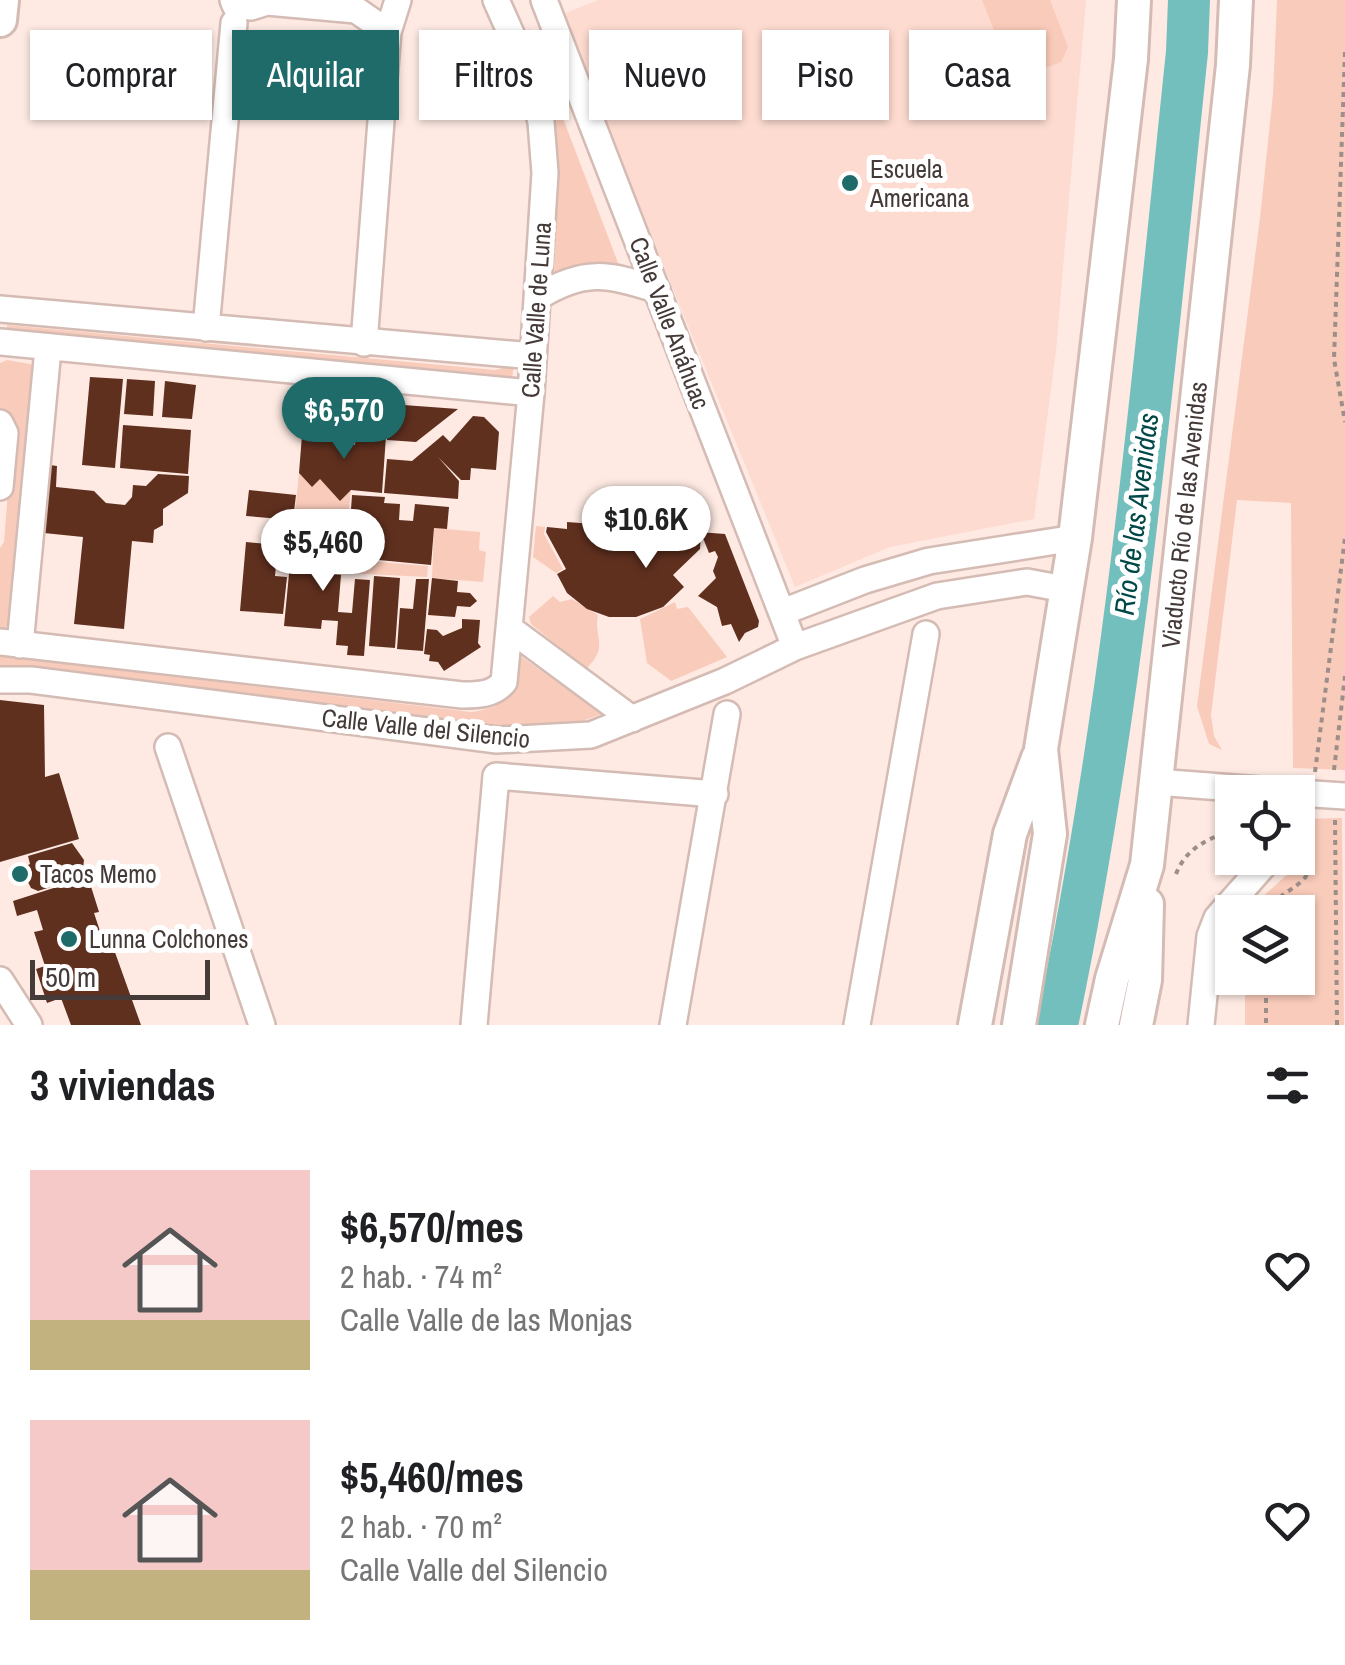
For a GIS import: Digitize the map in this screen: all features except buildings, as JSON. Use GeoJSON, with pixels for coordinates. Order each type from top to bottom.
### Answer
{"type":"FeatureCollection","features":[{"type":"Feature","properties":{"kind":"main road"},"geometry":{"type":"LineString","coordinates":[[0,20],[2,0]]}},
{"type":"Feature","properties":{"kind":"main road"},"geometry":{"type":"LineString","coordinates":[[999,1025],[1075,538],[1131,60],[1134,0]]}},
{"type":"Feature","properties":{"kind":"main road","name":"Viaducto Río de las Avenidas"},"geometry":{"type":"LineString","coordinates":[[1102,1025],[1147,865],[1231,84],[1236,0]]}},
{"type":"Feature","properties":{"kind":"main road"},"geometry":{"type":"LineString","coordinates":[[975,1025],[1010,834],[1041,749]]}},
{"type":"Feature","properties":{"kind":"main road"},"geometry":{"type":"LineString","coordinates":[[1019,1025],[1050,834],[1041,749]]}},
{"type":"Feature","properties":{"kind":"main road"},"geometry":{"type":"LineString","coordinates":[[1121,1025],[1147,865]]}},
{"type":"Feature","properties":{"kind":"main road"},"geometry":{"type":"LineString","coordinates":[[1136,1025],[1146,980],[1147,865]]}},
{"type":"Feature","properties":{"kind":"street"},"geometry":{"type":"LineString","coordinates":[[389,30],[398,0]]}},
{"type":"Feature","properties":{"kind":"street","name":"Calle Valle de Luna"},"geometry":{"type":"LineString","coordinates":[[496,0],[529,74],[542,122],[545,173],[509,628]]}},
{"type":"Feature","properties":{"kind":"street","name":"Calle Valle Anáhuac"},"geometry":{"type":"LineString","coordinates":[[544,0],[795,647]]}},
{"type":"Feature","properties":{"kind":"street"},"geometry":{"type":"LineString","coordinates":[[206,328],[234,9],[267,2],[356,10],[385,30]]}},
{"type":"Feature","properties":{"kind":"street"},"geometry":{"type":"LineString","coordinates":[[364,342],[381,120]]}},
{"type":"Feature","properties":{"kind":"street"},"geometry":{"type":"LineString","coordinates":[[538,298],[562,282],[591,275],[617,276],[656,290]]}},
{"type":"Feature","properties":{"kind":"street"},"geometry":{"type":"LineString","coordinates":[[0,308],[533,356]]}},
{"type":"Feature","properties":{"kind":"street"},"geometry":{"type":"LineString","coordinates":[[0,342],[530,393]]}},
{"type":"Feature","properties":{"kind":"street"},"geometry":{"type":"LineString","coordinates":[[10,644],[48,349]]}},
{"type":"Feature","properties":{"kind":"street"},"geometry":{"type":"LineString","coordinates":[[0,423],[6,433],[0,487]]}},
{"type":"Feature","properties":{"kind":"street"},"geometry":{"type":"LineString","coordinates":[[784,612],[864,580],[929,561],[1075,538]]}},
{"type":"Feature","properties":{"kind":"street"},"geometry":{"type":"LineString","coordinates":[[985,551],[986,586]]}},
{"type":"Feature","properties":{"kind":"street","name":"Calle Valle del Silencio"},"geometry":{"type":"LineString","coordinates":[[0,680],[31,680],[496,740],[591,735],[725,682],[795,647],[937,596],[1027,582],[1065,589]]}},
{"type":"Feature","properties":{"kind":"street"},"geometry":{"type":"LineString","coordinates":[[509,628],[632,719]]}},
{"type":"Feature","properties":{"kind":"street","name":"Calle Valle del Silencio"},"geometry":{"type":"LineString","coordinates":[[10,644],[480,695],[497,690],[504,682],[509,628]]}},
{"type":"Feature","properties":{"kind":"street"},"geometry":{"type":"LineString","coordinates":[[856,1025],[926,634]]}},
{"type":"Feature","properties":{"kind":"street"},"geometry":{"type":"LineString","coordinates":[[673,1025],[726,714]]}},
{"type":"Feature","properties":{"kind":"street"},"geometry":{"type":"LineString","coordinates":[[168,747],[262,1025]]}},
{"type":"Feature","properties":{"kind":"street"},"geometry":{"type":"LineString","coordinates":[[474,1025],[496,776],[715,794]]}},
{"type":"Feature","properties":{"kind":"street"},"geometry":{"type":"LineString","coordinates":[[1156,782],[1215,787]]}},
{"type":"Feature","properties":{"kind":"street"},"geometry":{"type":"LineString","coordinates":[[1201,1025],[1210,936],[1217,918],[1255,875]]}},
{"type":"Feature","properties":{"kind":"street"},"geometry":{"type":"LineString","coordinates":[[0,980],[30,1025]]}},
{"type":"Feature","properties":{"kind":"path"},"geometry":{"type":"LineString","coordinates":[[1345,52],[1334,359],[1345,422]]}},
{"type":"Feature","properties":{"kind":"path"},"geometry":{"type":"LineString","coordinates":[[1283,895],[1304,880],[1308,872],[1322,795],[1345,538]]}},
{"type":"Feature","properties":{"kind":"path"},"geometry":{"type":"LineString","coordinates":[[1337,1025],[1322,795],[1334,764],[1345,676]]}},
{"type":"Feature","properties":{"kind":"path"},"geometry":{"type":"LineString","coordinates":[[1266,995],[1266,1025]]}},
{"type":"Feature","properties":{"kind":"shaded area","name":"Escuela Americana"},"geometry":{"type":"Polygon","coordinates":[[[598,0],[1086,0],[1056,351],[1034,519],[890,547],[795,587],[604,120],[742,120],[742,30],[589,30],[589,83],[561,15],[598,0]]]}},
{"type":"Feature","properties":{"kind":"shaded area"},"geometry":{"type":"Polygon","coordinates":[[[982,0],[1050,0],[1068,47],[1061,62],[1046,68],[1046,30],[994,30],[982,0]]]}},
{"type":"Feature","properties":{"kind":"shaded area"},"geometry":{"type":"Polygon","coordinates":[[[1277,0],[1345,0],[1345,770],[1293,768],[1291,503],[1237,500],[1211,715],[1214,736],[1222,750],[1209,744],[1197,706],[1260,218],[1273,94],[1277,0]]]}},
{"type":"Feature","properties":{"kind":"shaded area"},"geometry":{"type":"Polygon","coordinates":[[[551,120],[564,120],[620,268],[554,279],[556,150],[551,120]]]}},
{"type":"Feature","properties":{"kind":"shaded area"},"geometry":{"type":"Polygon","coordinates":[[[7,325],[495,370],[514,365],[511,384],[496,375],[7,332],[7,325]]]}},
{"type":"Feature","properties":{"kind":"shaded area"},"geometry":{"type":"Polygon","coordinates":[[[7,360],[36,365],[10,622],[0,629],[0,548],[4,542],[13,429],[0,407],[0,363],[7,360]]]}},
{"type":"Feature","properties":{"kind":"shaded area"},"geometry":{"type":"Polygon","coordinates":[[[299,473],[312,486],[320,479],[340,500],[351,490],[341,575],[315,573],[320,524],[294,522],[299,473]]]}},
{"type":"Feature","properties":{"kind":"shaded area"},"geometry":{"type":"Polygon","coordinates":[[[351,510],[362,511],[358,560],[428,566],[427,577],[345,573],[351,510]]]}},
{"type":"Feature","properties":{"kind":"shaded area"},"geometry":{"type":"Polygon","coordinates":[[[536,526],[545,527],[544,534],[563,569],[556,573],[533,557],[536,526]]]}},
{"type":"Feature","properties":{"kind":"shaded area"},"geometry":{"type":"Polygon","coordinates":[[[434,528],[480,532],[479,550],[486,552],[483,582],[432,578],[434,528]]]}},
{"type":"Feature","properties":{"kind":"shaded area"},"geometry":{"type":"Polygon","coordinates":[[[553,596],[560,602],[572,599],[598,615],[599,648],[586,669],[531,624],[529,617],[553,596]]]}},
{"type":"Feature","properties":{"kind":"shaded area"},"geometry":{"type":"Polygon","coordinates":[[[675,602],[677,609],[688,607],[727,657],[671,681],[647,663],[640,619],[675,602]]]}},
{"type":"Feature","properties":{"kind":"shaded area"},"geometry":{"type":"Polygon","coordinates":[[[519,655],[602,714],[568,726],[495,728],[0,666],[0,656],[471,712],[495,706],[509,696],[517,679],[519,655]]]}},
{"type":"Feature","properties":{"kind":"shaded area"},"geometry":{"type":"Polygon","coordinates":[[[1342,818],[1344,1025],[1245,1025],[1245,995],[1315,995],[1315,895],[1264,895],[1286,875],[1315,875],[1315,819],[1342,818]]]}},
{"type":"Feature","properties":{"kind":"waterway","name":"Río de las Avenidas"},"geometry":{"type":"LineString","coordinates":[[1057,1025],[1119,662],[1162,296],[1189,0]]}},
{"type":"Feature","properties":{"kind":"place","name":"Escuela Americana"},"geometry":{"type":"Point","coordinates":[850,183]}},
{"type":"Feature","properties":{"kind":"place","name":"Tacos Memo"},"geometry":{"type":"Point","coordinates":[20,874]}},
{"type":"Feature","properties":{"kind":"place","name":"Lunna Colchones"},"geometry":{"type":"Point","coordinates":[69,939]}}]}
